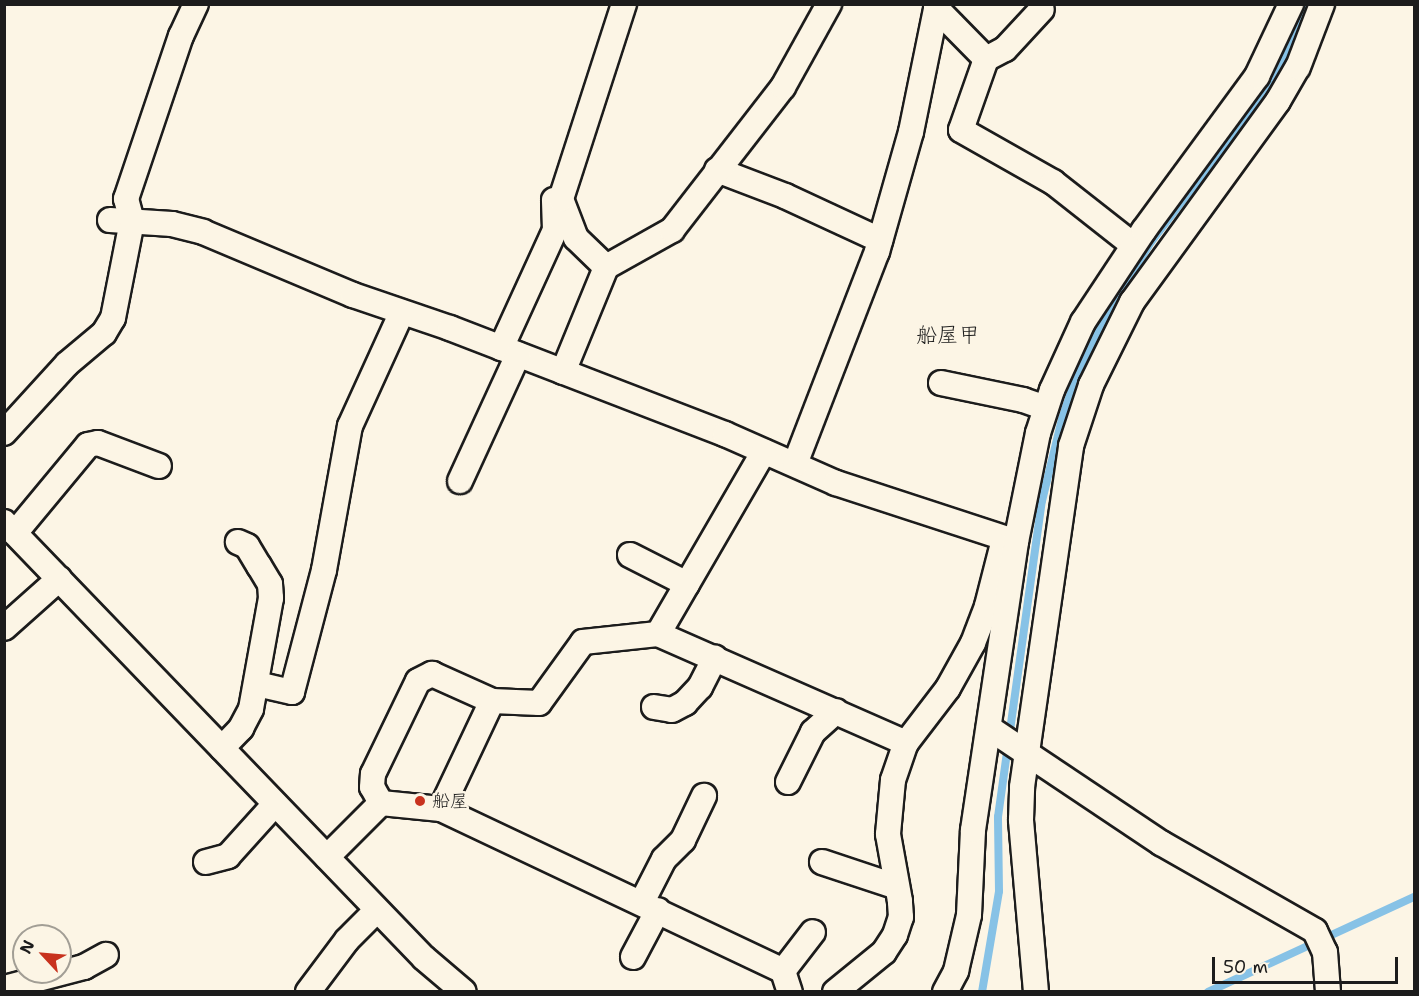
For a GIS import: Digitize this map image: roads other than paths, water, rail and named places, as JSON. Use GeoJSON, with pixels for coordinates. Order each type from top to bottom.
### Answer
{"type":"FeatureCollection","features":[{"type":"Feature","properties":{"kind":"street"},"geometry":{"type":"LineString","coordinates":[[4,433],[67,364],[104,333],[113,318],[121,220],[126,199],[181,36],[196,4]]}},
{"type":"Feature","properties":{"kind":"street"},"geometry":{"type":"LineString","coordinates":[[606,267],[576,238],[566,218],[561,200],[624,4]]}},
{"type":"Feature","properties":{"kind":"street"},"geometry":{"type":"LineString","coordinates":[[563,372],[606,267],[672,230],[783,87],[829,4]]}},
{"type":"Feature","properties":{"kind":"street"},"geometry":{"type":"LineString","coordinates":[[835,992],[884,952],[895,935],[901,917],[887,815],[893,780],[906,743],[948,688],[973,643],[1010,540],[1046,408],[1083,322],[1134,245],[1257,76],[1291,4]]}},
{"type":"Feature","properties":{"kind":"street"},"geometry":{"type":"LineString","coordinates":[[1036,992],[1021,820],[1023,749],[1071,447],[1091,385],[1110,342],[1153,270],[1278,101],[1298,67],[1322,4]]}},
{"type":"Feature","properties":{"kind":"street"},"geometry":{"type":"LineString","coordinates":[[937,6],[986,59]]}},
{"type":"Feature","properties":{"kind":"street"},"geometry":{"type":"LineString","coordinates":[[795,464],[880,240],[911,132],[937,6]]}},
{"type":"Feature","properties":{"kind":"street"},"geometry":{"type":"LineString","coordinates":[[1042,9],[1005,49],[986,59],[961,130],[1053,182],[1134,245]]}},
{"type":"Feature","properties":{"kind":"street"},"geometry":{"type":"LineString","coordinates":[[717,170],[785,196],[880,240]]}},
{"type":"Feature","properties":{"kind":"street"},"geometry":{"type":"LineString","coordinates":[[460,481],[555,230],[554,201],[565,182]]}},
{"type":"Feature","properties":{"kind":"street"},"geometry":{"type":"LineString","coordinates":[[121,220],[203,232],[402,312],[510,351],[764,451],[836,483],[1010,540]]}},
{"type":"Feature","properties":{"kind":"street"},"geometry":{"type":"LineString","coordinates":[[257,684],[292,692],[324,570],[350,426],[402,312]]}},
{"type":"Feature","properties":{"kind":"street"},"geometry":{"type":"LineString","coordinates":[[941,384],[1023,400],[1046,408]]}},
{"type":"Feature","properties":{"kind":"street"},"geometry":{"type":"LineString","coordinates":[[159,466],[98,443],[88,446],[10,528],[377,910],[424,958],[464,992]]}},
{"type":"Feature","properties":{"kind":"street"},"geometry":{"type":"LineString","coordinates":[[658,634],[764,451]]}},
{"type":"Feature","properties":{"kind":"street"},"geometry":{"type":"LineString","coordinates":[[945,992],[962,949],[972,898],[973,830],[992,730],[1010,540]]}},
{"type":"Feature","properties":{"kind":"street"},"geometry":{"type":"LineString","coordinates":[[222,748],[246,718],[257,684],[270,585],[247,546],[238,542]]}},
{"type":"Feature","properties":{"kind":"street"},"geometry":{"type":"LineString","coordinates":[[630,555],[687,584]]}},
{"type":"Feature","properties":{"kind":"street"},"geometry":{"type":"LineString","coordinates":[[4,628],[59,579]]}},
{"type":"Feature","properties":{"kind":"street"},"geometry":{"type":"LineString","coordinates":[[381,803],[372,787],[373,774],[418,681],[432,674],[492,701],[539,703],[583,642],[658,634],[906,743]]}},
{"type":"Feature","properties":{"kind":"street"},"geometry":{"type":"LineString","coordinates":[[654,707],[672,710],[685,703],[700,687],[715,658]]}},
{"type":"Feature","properties":{"kind":"street"},"geometry":{"type":"LineString","coordinates":[[441,809],[492,701]]}},
{"type":"Feature","properties":{"kind":"street"},"geometry":{"type":"LineString","coordinates":[[788,782],[813,732],[836,711]]}},
{"type":"Feature","properties":{"kind":"street"},"geometry":{"type":"LineString","coordinates":[[992,730],[1161,843],[1315,931],[1325,952],[1328,992]]}},
{"type":"Feature","properties":{"kind":"street"},"geometry":{"type":"LineString","coordinates":[[633,957],[664,859],[683,840],[704,796]]}},
{"type":"Feature","properties":{"kind":"street"},"geometry":{"type":"LineString","coordinates":[[381,803],[441,809],[650,906],[786,981],[813,932]]}},
{"type":"Feature","properties":{"kind":"street"},"geometry":{"type":"LineString","coordinates":[[327,857],[381,803]]}},
{"type":"Feature","properties":{"kind":"street"},"geometry":{"type":"LineString","coordinates":[[206,862],[228,856],[275,804]]}},
{"type":"Feature","properties":{"kind":"street"},"geometry":{"type":"LineString","coordinates":[[822,862],[897,887]]}},
{"type":"Feature","properties":{"kind":"street"},"geometry":{"type":"LineString","coordinates":[[308,992],[347,940],[377,910]]}},
{"type":"Feature","properties":{"kind":"street"},"geometry":{"type":"LineString","coordinates":[[4,988],[84,967],[106,956]]}},
{"type":"Feature","properties":{"kind":"waterway"},"geometry":{"type":"LineString","coordinates":[[982,992],[999,891],[998,817],[1042,501],[1062,419],[1079,368],[1111,307],[1151,242],[1253,108],[1284,59],[1306,4]]}},
{"type":"Feature","properties":{"kind":"waterway"},"geometry":{"type":"LineString","coordinates":[[1208,992],[1414,897]]}},
{"type":"Feature","properties":{"kind":"place","name":"船屋"},"geometry":{"type":"Point","coordinates":[420,801]}},
{"type":"Feature","properties":{"kind":"district","name":"船屋甲"},"geometry":{"type":"Point","coordinates":[948,335]}}]}
